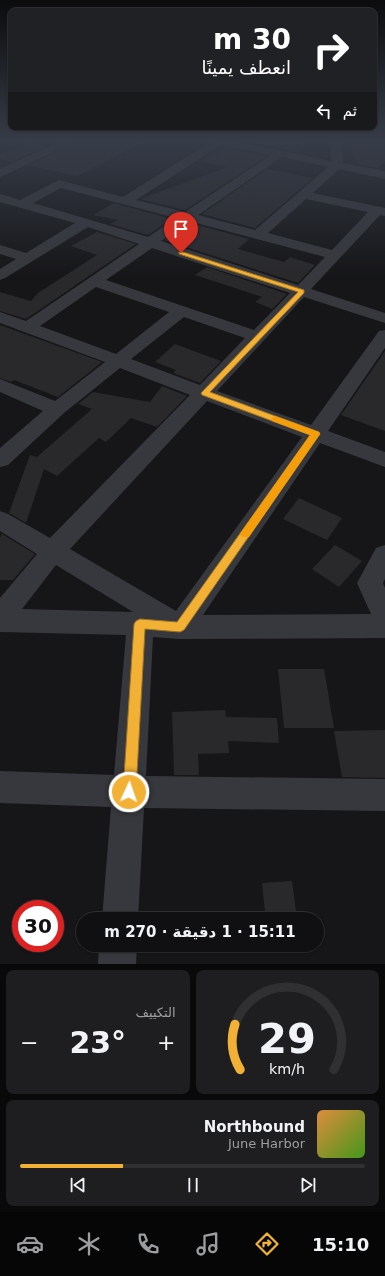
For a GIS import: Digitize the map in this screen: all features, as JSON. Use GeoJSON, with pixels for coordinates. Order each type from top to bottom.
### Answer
{"type":"FeatureCollection","features":[{"type":"Feature","properties":{"kind":"street"},"geometry":{"type":"LineString","coordinates":[[22,204],[55,186]]}},
{"type":"Feature","properties":{"kind":"street"},"geometry":{"type":"LineString","coordinates":[[67,186],[336,255]]}},
{"type":"Feature","properties":{"kind":"street"},"geometry":{"type":"LineString","coordinates":[[125,201],[149,186]]}},
{"type":"Feature","properties":{"kind":"street"},"geometry":{"type":"LineString","coordinates":[[28,327],[150,243],[186,216],[232,186]]}},
{"type":"Feature","properties":{"kind":"street"},"geometry":{"type":"LineString","coordinates":[[258,235],[314,186]]}},
{"type":"Feature","properties":{"kind":"street"},"geometry":{"type":"LineString","coordinates":[[304,195],[381,212]]}},
{"type":"Feature","properties":{"kind":"street"},"geometry":{"type":"LineString","coordinates":[[0,198],[86,222],[385,318]]}},
{"type":"Feature","properties":{"kind":"street"},"geometry":{"type":"LineString","coordinates":[[0,617],[53,551],[336,255],[381,212]]}},
{"type":"Feature","properties":{"kind":"street"},"geometry":{"type":"LineString","coordinates":[[0,275],[86,222]]}},
{"type":"Feature","properties":{"kind":"street"},"geometry":{"type":"LineString","coordinates":[[0,249],[27,258]]}},
{"type":"Feature","properties":{"kind":"street"},"geometry":{"type":"LineString","coordinates":[[94,281],[258,337]]}},
{"type":"Feature","properties":{"kind":"street"},"geometry":{"type":"LineString","coordinates":[[0,460],[57,409],[181,311]]}},
{"type":"Feature","properties":{"kind":"street"},"geometry":{"type":"LineString","coordinates":[[0,317],[385,460]]}},
{"type":"Feature","properties":{"kind":"street"},"geometry":{"type":"LineString","coordinates":[[180,627],[385,335]]}},
{"type":"Feature","properties":{"kind":"street"},"geometry":{"type":"LineString","coordinates":[[0,385],[57,409]]}},
{"type":"Feature","properties":{"kind":"street"},"geometry":{"type":"LineString","coordinates":[[0,520],[180,627]]}},
{"type":"Feature","properties":{"kind":"street"},"geometry":{"type":"LineString","coordinates":[[385,556],[370,583],[385,616]]}},
{"type":"Feature","properties":{"kind":"street"},"geometry":{"type":"LineString","coordinates":[[0,620],[140,624],[180,627],[385,626]]}},
{"type":"Feature","properties":{"kind":"street"},"geometry":{"type":"LineString","coordinates":[[120,912],[140,624]]}},
{"type":"Feature","properties":{"kind":"street"},"geometry":{"type":"LineString","coordinates":[[0,787],[129,792],[385,795]]}},
{"type":"Feature","properties":{"kind":"street"},"geometry":{"type":"LineString","coordinates":[[116,964],[117,952]]}},
{"type":"Feature","properties":{"kind":"building"},"geometry":{"type":"Polygon","coordinates":[[[176,186],[221,186],[185,210],[140,199],[176,186]]]}},
{"type":"Feature","properties":{"kind":"building"},"geometry":{"type":"Polygon","coordinates":[[[242,186],[304,186],[255,228],[202,214],[242,186]]]}},
{"type":"Feature","properties":{"kind":"building"},"geometry":{"type":"Polygon","coordinates":[[[114,203],[172,219],[148,235],[110,224],[118,220],[93,215],[114,203]]]}},
{"type":"Feature","properties":{"kind":"building"},"geometry":{"type":"Polygon","coordinates":[[[189,223],[249,239],[238,249],[284,262],[290,257],[315,265],[298,283],[164,240],[189,223]]]}},
{"type":"Feature","properties":{"kind":"building"},"geometry":{"type":"Polygon","coordinates":[[[97,232],[136,244],[26,319],[0,311],[0,292],[31,301],[38,293],[97,255],[71,246],[97,232]]]}},
{"type":"Feature","properties":{"kind":"building"},"geometry":{"type":"Polygon","coordinates":[[[207,267],[287,294],[272,309],[255,302],[262,297],[195,275],[207,267]]]}},
{"type":"Feature","properties":{"kind":"building"},"geometry":{"type":"Polygon","coordinates":[[[0,325],[102,362],[58,397],[14,380],[11,382],[0,378],[0,325]]]}},
{"type":"Feature","properties":{"kind":"building"},"geometry":{"type":"Polygon","coordinates":[[[175,344],[221,361],[200,383],[173,373],[176,370],[155,362],[175,344]]]}},
{"type":"Feature","properties":{"kind":"building"},"geometry":{"type":"Polygon","coordinates":[[[385,351],[385,431],[341,415],[385,351]]]}},
{"type":"Feature","properties":{"kind":"building"},"geometry":{"type":"Polygon","coordinates":[[[162,386],[187,396],[157,427],[131,418],[106,442],[99,438],[57,476],[44,469],[26,523],[9,513],[30,455],[37,457],[92,409],[78,404],[93,392],[150,402],[162,386]]]}},
{"type":"Feature","properties":{"kind":"building"},"geometry":{"type":"Polygon","coordinates":[[[299,498],[342,518],[327,540],[283,519],[299,498]]]}},
{"type":"Feature","properties":{"kind":"building"},"geometry":{"type":"Polygon","coordinates":[[[2,534],[35,554],[13,580],[0,580],[0,538],[2,534]]]}},
{"type":"Feature","properties":{"kind":"building"},"geometry":{"type":"Polygon","coordinates":[[[335,545],[362,561],[339,587],[312,569],[335,545]]]}},
{"type":"Feature","properties":{"kind":"building"},"geometry":{"type":"Polygon","coordinates":[[[278,669],[324,669],[334,728],[284,728],[278,669]]]}},
{"type":"Feature","properties":{"kind":"building"},"geometry":{"type":"Polygon","coordinates":[[[225,710],[226,717],[277,718],[279,743],[228,741],[229,753],[198,754],[199,775],[174,775],[172,712],[225,710]]]}},
{"type":"Feature","properties":{"kind":"building"},"geometry":{"type":"Polygon","coordinates":[[[385,730],[385,778],[342,777],[334,731],[385,730]]]}},
{"type":"Feature","properties":{"kind":"building"},"geometry":{"type":"Polygon","coordinates":[[[292,881],[296,911],[265,912],[262,883],[292,881]]]}},
{"type":"Feature","properties":{"kind":"slow traffic"},"geometry":{"type":"LineString","coordinates":[[245,534],[316,434],[275,419]]}},
{"type":"Feature","properties":{"kind":"route"},"geometry":{"type":"LineString","coordinates":[[129,792],[140,624],[180,627],[316,434],[205,393],[302,291],[181,253]]}}]}
